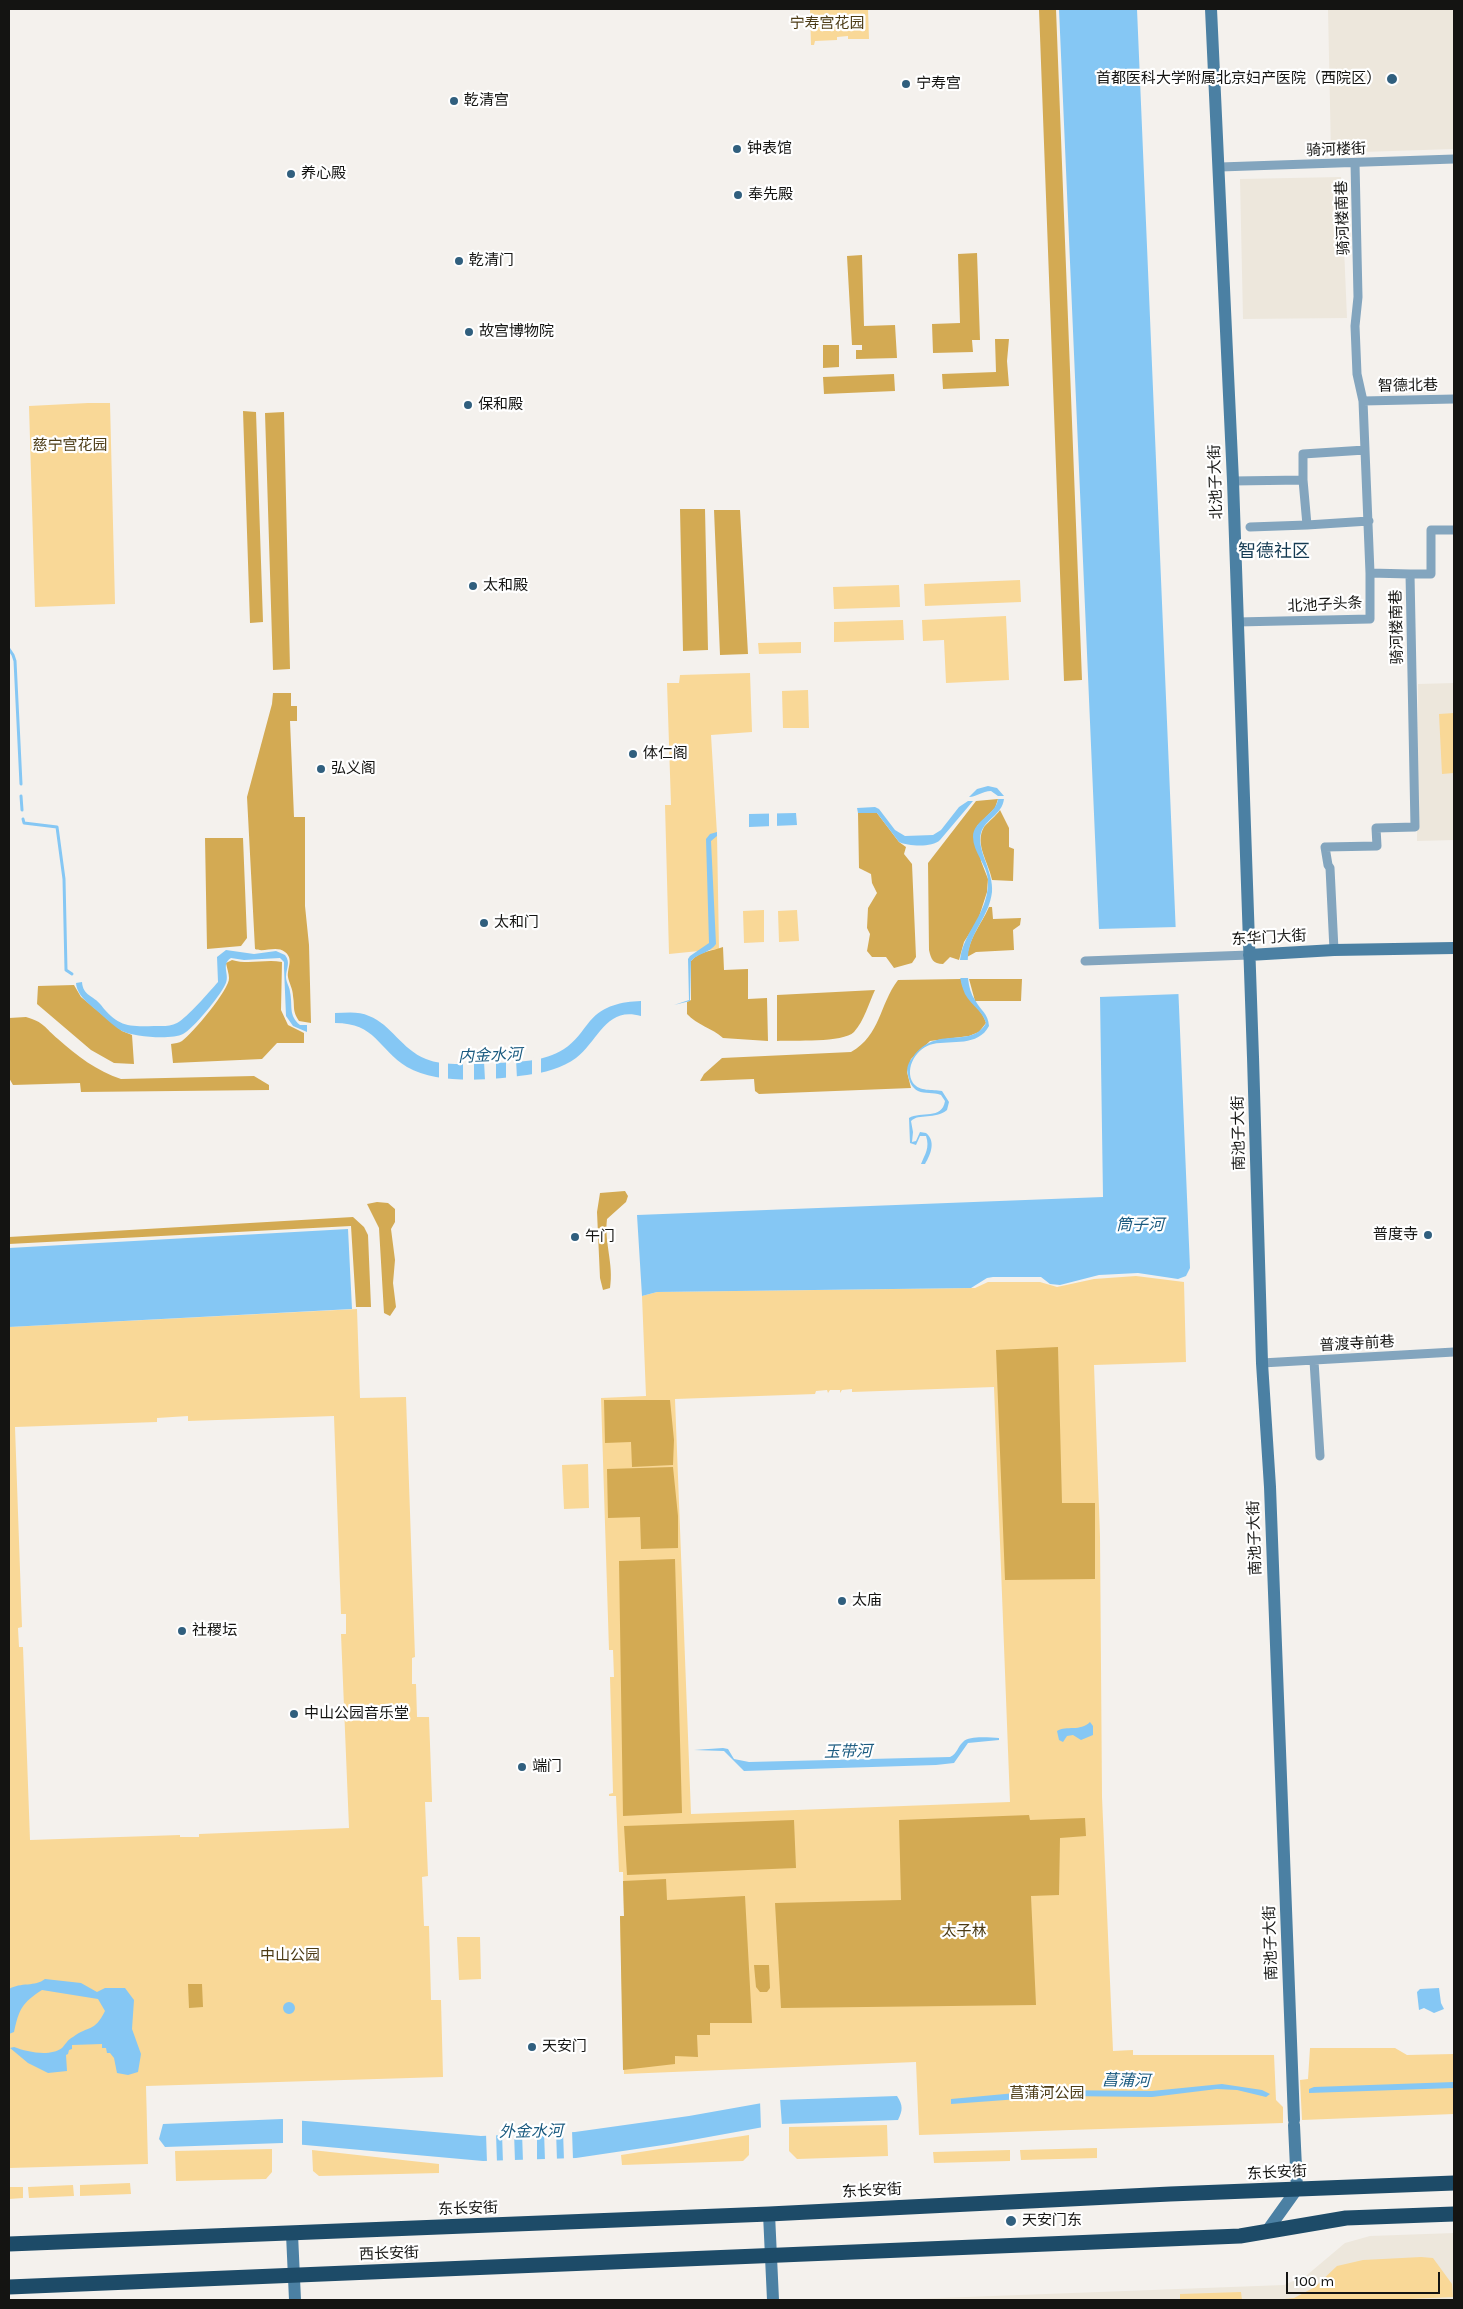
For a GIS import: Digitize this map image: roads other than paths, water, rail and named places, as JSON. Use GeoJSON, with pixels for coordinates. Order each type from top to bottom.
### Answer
{"type":"FeatureCollection","features":[{"type":"Feature","properties":{"kind":"highway","name":"东长安街"},"geometry":{"type":"LineString","coordinates":[[292,2234],[1297,2189],[1454,2184]]}},
{"type":"Feature","properties":{"kind":"highway"},"geometry":{"type":"LineString","coordinates":[[771,2256],[1243,2236],[1346,2218],[1454,2214]]}},
{"type":"Feature","properties":{"kind":"highway"},"geometry":{"type":"LineString","coordinates":[[9,2244],[292,2234]]}},
{"type":"Feature","properties":{"kind":"highway","name":"西长安街"},"geometry":{"type":"LineString","coordinates":[[9,2287],[771,2256]]}},
{"type":"Feature","properties":{"kind":"street","name":"北池子大街"},"geometry":{"type":"LineString","coordinates":[[1211,9],[1220,167],[1233,481],[1249,955]]}},
{"type":"Feature","properties":{"kind":"street","name":"骑河楼街"},"geometry":{"type":"LineString","coordinates":[[1220,167],[1454,158]]}},
{"type":"Feature","properties":{"kind":"street","name":"骑河楼南巷"},"geometry":{"type":"LineString","coordinates":[[1334,950],[1330,868],[1325,847],[1377,846],[1376,828],[1415,827],[1410,574],[1370,573],[1363,401],[1357,374],[1355,326],[1358,296],[1355,163]]}},
{"type":"Feature","properties":{"kind":"street","name":"智德北巷"},"geometry":{"type":"LineString","coordinates":[[1363,401],[1454,399]]}},
{"type":"Feature","properties":{"kind":"street"},"geometry":{"type":"LineString","coordinates":[[1307,525],[1303,454],[1365,450]]}},
{"type":"Feature","properties":{"kind":"street"},"geometry":{"type":"LineString","coordinates":[[1233,481],[1304,480]]}},
{"type":"Feature","properties":{"kind":"street"},"geometry":{"type":"LineString","coordinates":[[1250,526],[1369,521]]}},
{"type":"Feature","properties":{"kind":"street"},"geometry":{"type":"LineString","coordinates":[[1410,574],[1431,574],[1431,530],[1454,530]]}},
{"type":"Feature","properties":{"kind":"street","name":"北池子头条"},"geometry":{"type":"LineString","coordinates":[[1237,622],[1370,619],[1370,573]]}},
{"type":"Feature","properties":{"kind":"street","name":"东华门大街"},"geometry":{"type":"LineString","coordinates":[[1085,962],[1334,950],[1454,948]]}},
{"type":"Feature","properties":{"kind":"street","name":"南池子大街"},"geometry":{"type":"LineString","coordinates":[[1249,955],[1262,1363],[1270,1488],[1297,2189]]}},
{"type":"Feature","properties":{"kind":"street","name":"普渡寺前巷"},"geometry":{"type":"LineString","coordinates":[[1262,1363],[1454,1352]]}},
{"type":"Feature","properties":{"kind":"street"},"geometry":{"type":"LineString","coordinates":[[1314,1361],[1320,1456]]}},
{"type":"Feature","properties":{"kind":"street"},"geometry":{"type":"LineString","coordinates":[[1267,2231],[1297,2189]]}},
{"type":"Feature","properties":{"kind":"street"},"geometry":{"type":"LineString","coordinates":[[769,2214],[773,2300]]}},
{"type":"Feature","properties":{"kind":"street"},"geometry":{"type":"LineString","coordinates":[[292,2234],[295,2300]]}},
{"type":"Feature","properties":{"kind":"water","name":"筒子河"},"geometry":{"type":"Polygon","coordinates":[[[1059,9],[1137,9],[1190,1268],[1186,1276],[1178,1279],[1138,1273],[1099,1275],[1060,1285],[1050,1284],[1041,1277],[993,1277],[987,1278],[971,1288],[657,1292],[642,1296],[637,1215],[1103,1197],[1099,929],[1059,9]]]}},
{"type":"Feature","properties":{"kind":"water"},"geometry":{"type":"Polygon","coordinates":[[[988,786],[997,788],[1004,796],[998,796],[991,791],[969,797],[977,789],[988,786]]]}},
{"type":"Feature","properties":{"kind":"water"},"geometry":{"type":"Polygon","coordinates":[[[998,799],[1004,799],[1003,804],[983,828],[980,839],[992,884],[992,892],[987,909],[969,947],[968,961],[970,990],[977,1004],[986,1015],[989,1026],[984,1033],[971,1040],[927,1046],[917,1054],[911,1065],[911,1077],[916,1086],[923,1089],[942,1091],[949,1102],[947,1110],[942,1113],[918,1117],[911,1121],[912,1142],[916,1141],[920,1132],[926,1133],[929,1136],[932,1144],[925,1164],[921,1164],[927,1147],[926,1136],[920,1136],[916,1145],[910,1143],[909,1118],[940,1111],[945,1101],[941,1095],[921,1092],[914,1088],[908,1077],[909,1063],[922,1047],[942,1039],[971,1035],[979,1031],[986,1023],[965,994],[960,971],[961,956],[965,943],[987,895],[987,874],[975,848],[974,831],[996,805],[998,799]]]}},
{"type":"Feature","properties":{"kind":"water"},"geometry":{"type":"Polygon","coordinates":[[[968,801],[973,801],[940,840],[926,845],[899,842],[877,813],[858,813],[857,808],[875,807],[879,809],[895,830],[905,836],[933,835],[941,830],[959,807],[968,801]]]}},
{"type":"Feature","properties":{"kind":"water"},"geometry":{"type":"Polygon","coordinates":[[[796,813],[797,825],[749,827],[749,814],[796,813]]]}},
{"type":"Feature","properties":{"kind":"water"},"geometry":{"type":"Polygon","coordinates":[[[717,832],[717,836],[711,841],[716,944],[691,961],[690,1001],[674,1005],[689,1000],[688,959],[709,943],[706,839],[710,834],[717,832]]]}},
{"type":"Feature","properties":{"kind":"water"},"geometry":{"type":"Polygon","coordinates":[[[226,950],[254,954],[276,951],[285,955],[288,961],[286,977],[290,990],[292,1014],[300,1025],[307,1025],[307,1032],[293,1026],[286,1016],[284,962],[280,958],[244,960],[231,958],[226,964],[227,981],[218,997],[193,1026],[178,1036],[152,1037],[122,1031],[87,1002],[77,988],[76,983],[82,982],[86,993],[98,1002],[112,1017],[124,1024],[137,1026],[171,1025],[187,1015],[218,982],[217,957],[226,950]]]}},
{"type":"Feature","properties":{"kind":"water"},"geometry":{"type":"Polygon","coordinates":[[[641,1001],[641,1016],[629,1014],[611,1020],[584,1051],[571,1062],[553,1070],[540,1073],[498,1078],[449,1079],[420,1073],[397,1060],[368,1032],[349,1024],[335,1023],[335,1013],[365,1014],[384,1025],[417,1055],[442,1063],[512,1062],[548,1057],[572,1043],[601,1011],[613,1005],[641,1001]]]}},
{"type":"Feature","properties":{"kind":"water"},"geometry":{"type":"Polygon","coordinates":[[[348,1229],[352,1309],[9,1327],[9,1248],[348,1229]]]}},
{"type":"Feature","properties":{"kind":"water"},"geometry":{"type":"Polygon","coordinates":[[[1090,1722],[1093,1726],[1093,1735],[1081,1740],[1073,1735],[1067,1736],[1063,1742],[1059,1740],[1057,1731],[1065,1728],[1082,1727],[1090,1722]]]}},
{"type":"Feature","properties":{"kind":"water"},"geometry":{"type":"Polygon","coordinates":[[[970,1738],[999,1738],[999,1740],[968,1743],[954,1763],[936,1765],[744,1771],[724,1751],[694,1750],[728,1749],[734,1759],[749,1762],[950,1757],[955,1754],[961,1744],[970,1738]]]}},
{"type":"Feature","properties":{"kind":"water"},"geometry":{"type":"Polygon","coordinates":[[[45,1979],[81,1983],[97,1992],[105,1988],[125,1988],[134,2000],[132,2029],[141,2054],[138,2072],[128,2075],[117,2073],[114,2058],[110,2053],[107,2053],[106,2048],[102,2048],[102,2044],[72,2045],[72,2049],[66,2055],[67,2071],[48,2073],[28,2063],[10,2048],[14,2047],[38,2053],[57,2051],[71,2038],[98,2023],[105,2011],[98,1999],[42,1990],[22,2007],[14,2032],[9,2034],[9,1989],[37,1983],[45,1979]]]}},
{"type":"Feature","properties":{"kind":"water"},"geometry":{"type":"Polygon","coordinates":[[[1439,1988],[1441,2003],[1444,2009],[1434,2013],[1424,2008],[1419,2010],[1417,1992],[1420,1989],[1439,1988]]]}},
{"type":"Feature","properties":{"kind":"water"},"geometry":{"type":"Polygon","coordinates":[[[287,2002],[291,2002],[295,2008],[291,2014],[287,2014],[283,2010],[283,2006],[287,2002]]]}},
{"type":"Feature","properties":{"kind":"water"},"geometry":{"type":"Polygon","coordinates":[[[1454,2082],[1454,2088],[1309,2093],[1309,2089],[1314,2087],[1454,2082]]]}},
{"type":"Feature","properties":{"kind":"water"},"geometry":{"type":"Polygon","coordinates":[[[1222,2084],[1262,2090],[1270,2094],[1266,2097],[1237,2090],[1217,2089],[1152,2097],[1060,2096],[951,2104],[951,2099],[1048,2090],[1152,2091],[1222,2084]]]}},
{"type":"Feature","properties":{"kind":"water"},"geometry":{"type":"Polygon","coordinates":[[[897,2096],[902,2108],[898,2120],[780,2124],[670,2144],[576,2158],[483,2161],[283,2143],[165,2147],[159,2139],[163,2124],[282,2119],[481,2136],[575,2132],[689,2116],[779,2100],[897,2096]]]}},
{"type":"Feature","properties":{"kind":"waterway"},"geometry":{"type":"LineString","coordinates":[[9,649],[15,661],[21,784]]}},
{"type":"Feature","properties":{"kind":"waterway"},"geometry":{"type":"LineString","coordinates":[[21,796],[22,810]]}},
{"type":"Feature","properties":{"kind":"waterway"},"geometry":{"type":"LineString","coordinates":[[23,819],[24,823],[57,827],[64,879],[66,970],[72,974]]}},
{"type":"Feature","properties":{"kind":"place","name":"首都医科大学附属北京妇产医院（西院区）"},"geometry":{"type":"Point","coordinates":[1392,79]}},
{"type":"Feature","properties":{"kind":"place","name":"宁寿宫"},"geometry":{"type":"Point","coordinates":[906,84]}},
{"type":"Feature","properties":{"kind":"place","name":"乾清宫"},"geometry":{"type":"Point","coordinates":[454,101]}},
{"type":"Feature","properties":{"kind":"place","name":"钟表馆"},"geometry":{"type":"Point","coordinates":[737,149]}},
{"type":"Feature","properties":{"kind":"place","name":"养心殿"},"geometry":{"type":"Point","coordinates":[291,174]}},
{"type":"Feature","properties":{"kind":"place","name":"奉先殿"},"geometry":{"type":"Point","coordinates":[738,195]}},
{"type":"Feature","properties":{"kind":"place","name":"乾清门"},"geometry":{"type":"Point","coordinates":[459,261]}},
{"type":"Feature","properties":{"kind":"place","name":"故宫博物院"},"geometry":{"type":"Point","coordinates":[469,332]}},
{"type":"Feature","properties":{"kind":"place","name":"保和殿"},"geometry":{"type":"Point","coordinates":[468,405]}},
{"type":"Feature","properties":{"kind":"place","name":"太和殿"},"geometry":{"type":"Point","coordinates":[473,586]}},
{"type":"Feature","properties":{"kind":"place","name":"体仁阁"},"geometry":{"type":"Point","coordinates":[633,754]}},
{"type":"Feature","properties":{"kind":"place","name":"弘义阁"},"geometry":{"type":"Point","coordinates":[321,769]}},
{"type":"Feature","properties":{"kind":"place","name":"太和门"},"geometry":{"type":"Point","coordinates":[484,923]}},
{"type":"Feature","properties":{"kind":"place","name":"普度寺"},"geometry":{"type":"Point","coordinates":[1428,1235]}},
{"type":"Feature","properties":{"kind":"place","name":"午门"},"geometry":{"type":"Point","coordinates":[575,1237]}},
{"type":"Feature","properties":{"kind":"place","name":"太庙"},"geometry":{"type":"Point","coordinates":[842,1601]}},
{"type":"Feature","properties":{"kind":"place","name":"社稷坛"},"geometry":{"type":"Point","coordinates":[182,1631]}},
{"type":"Feature","properties":{"kind":"place","name":"中山公园音乐堂"},"geometry":{"type":"Point","coordinates":[294,1714]}},
{"type":"Feature","properties":{"kind":"place","name":"端门"},"geometry":{"type":"Point","coordinates":[522,1767]}},
{"type":"Feature","properties":{"kind":"place","name":"天安门"},"geometry":{"type":"Point","coordinates":[532,2047]}},
{"type":"Feature","properties":{"kind":"place","name":"天安门东"},"geometry":{"type":"Point","coordinates":[1011,2221]}},
{"type":"Feature","properties":{"kind":"district","name":"智德社区"},"geometry":{"type":"Point","coordinates":[1274,552]}},
{"type":"Feature","properties":{"kind":"park label","name":"宁寿宫花园"},"geometry":{"type":"Point","coordinates":[827,24]}},
{"type":"Feature","properties":{"kind":"park label","name":"慈宁宫花园"},"geometry":{"type":"Point","coordinates":[70,446]}},
{"type":"Feature","properties":{"kind":"park label","name":"太子林"},"geometry":{"type":"Point","coordinates":[964,1932]}},
{"type":"Feature","properties":{"kind":"park label","name":"中山公园"},"geometry":{"type":"Point","coordinates":[290,1956]}},
{"type":"Feature","properties":{"kind":"park label","name":"菖蒲河公园"},"geometry":{"type":"Point","coordinates":[1047,2094]}},
{"type":"Feature","properties":{"kind":"water label","name":"内金水河"},"geometry":{"type":"Point","coordinates":[490,1056]}},
{"type":"Feature","properties":{"kind":"water label","name":"玉带河"},"geometry":{"type":"Point","coordinates":[848,1752]}},
{"type":"Feature","properties":{"kind":"water label","name":"菖蒲河"},"geometry":{"type":"Point","coordinates":[1126,2081]}},
{"type":"Feature","properties":{"kind":"water label","name":"外金水河"},"geometry":{"type":"Point","coordinates":[531,2132]}}]}
